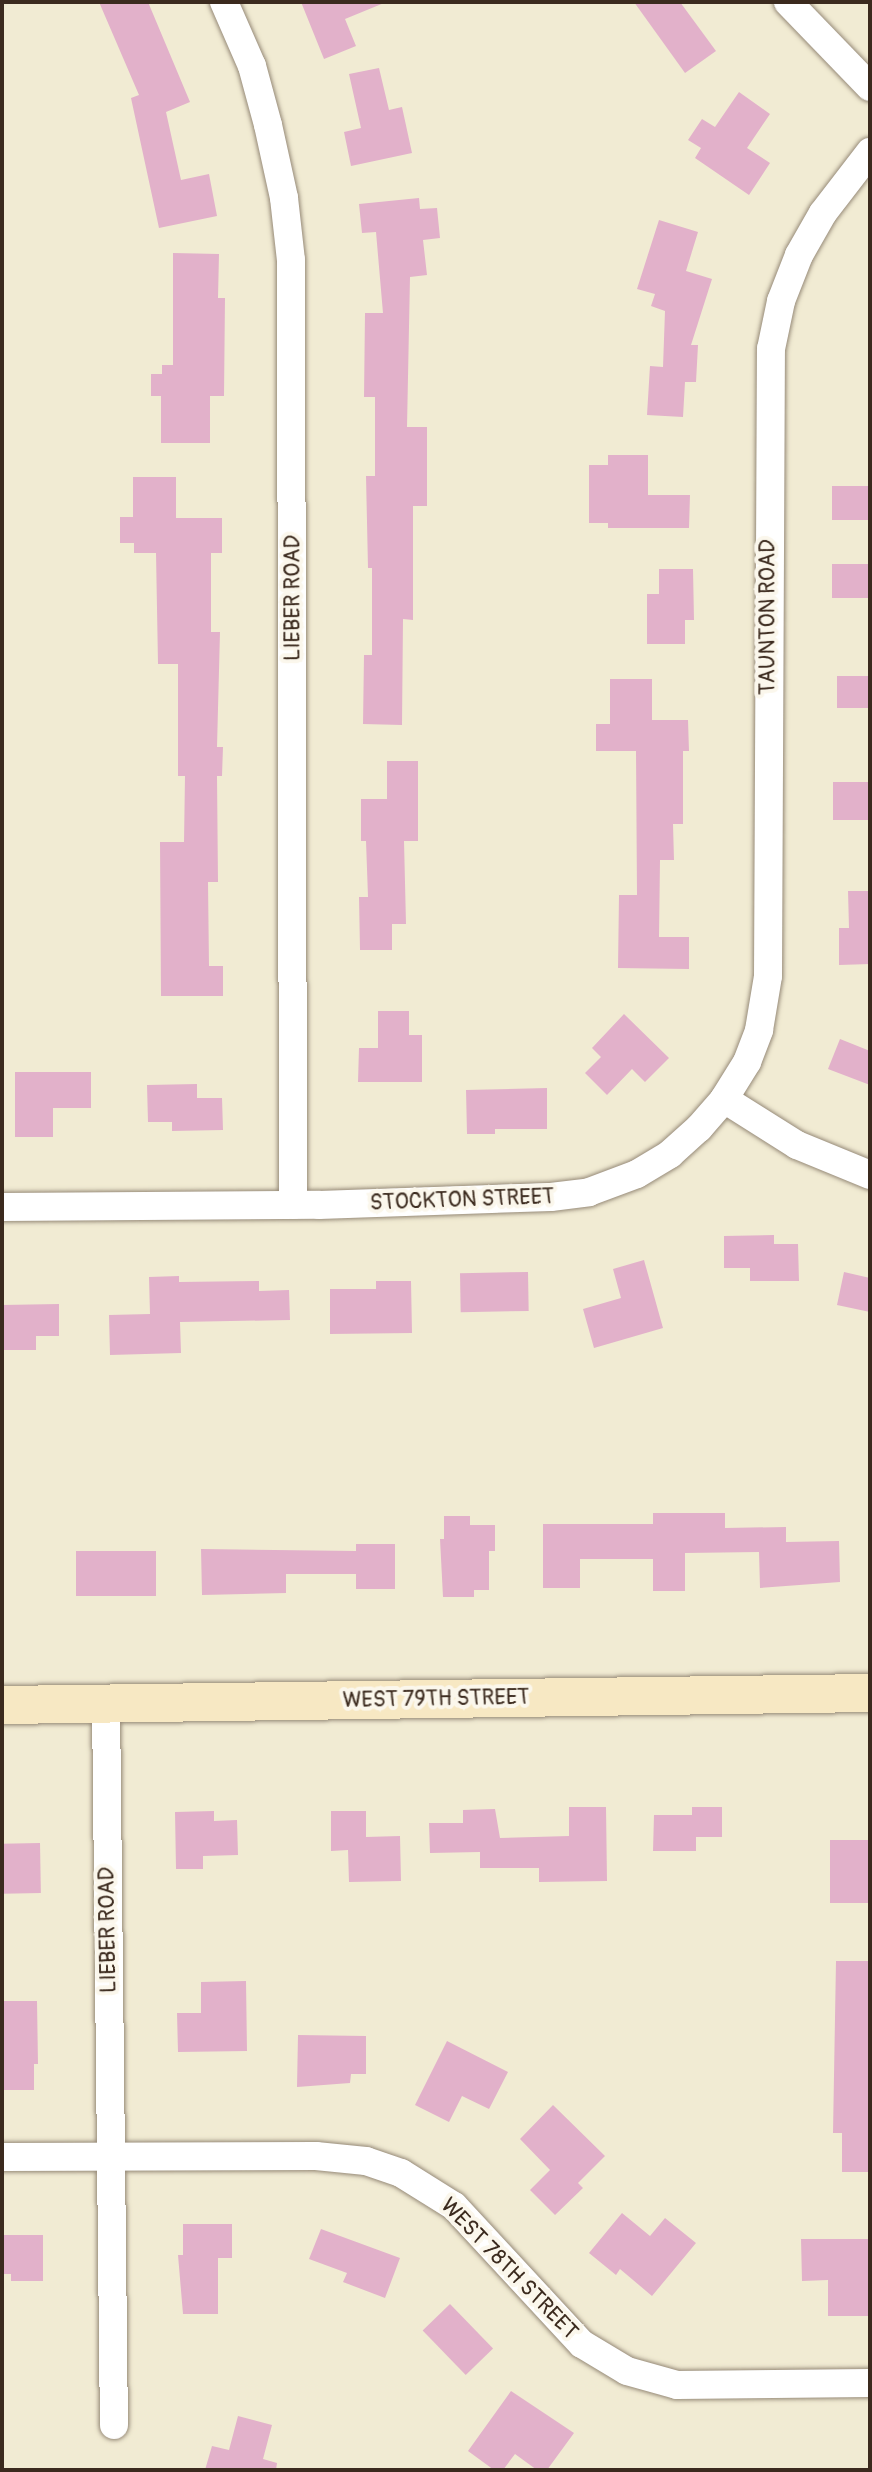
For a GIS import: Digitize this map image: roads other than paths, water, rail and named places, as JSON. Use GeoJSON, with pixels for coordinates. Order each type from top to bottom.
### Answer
{"type":"FeatureCollection","features":[{"type":"Feature","properties":{"kind":"main road","name":"WEST 79TH STREET"},"geometry":{"type":"LineString","coordinates":[[2,1705],[870,1693]]}},
{"type":"Feature","properties":{"kind":"street","name":"LIEBER ROAD"},"geometry":{"type":"LineString","coordinates":[[224,2],[252,66],[268,125],[284,198],[291,260],[293,1205]]}},
{"type":"Feature","properties":{"kind":"street"},"geometry":{"type":"LineString","coordinates":[[788,2],[870,87]]}},
{"type":"Feature","properties":{"kind":"street","name":"TAUNTON ROAD"},"geometry":{"type":"LineString","coordinates":[[724,1099],[742,1070],[759,1030],[768,976],[771,349],[781,301],[799,255],[823,213],[870,152]]}},
{"type":"Feature","properties":{"kind":"street","name":"STOCKTON STREET"},"geometry":{"type":"LineString","coordinates":[[2,1207],[293,1205],[551,1197],[589,1192],[637,1174],[670,1154],[699,1128],[724,1099]]}},
{"type":"Feature","properties":{"kind":"street"},"geometry":{"type":"LineString","coordinates":[[724,1099],[797,1145],[870,1175]]}},
{"type":"Feature","properties":{"kind":"street","name":"LIEBER ROAD"},"geometry":{"type":"LineString","coordinates":[[106,1703],[114,2425]]}},
{"type":"Feature","properties":{"kind":"street","name":"WEST 78TH STREET"},"geometry":{"type":"LineString","coordinates":[[2,2157],[316,2156],[366,2161],[401,2173],[454,2206],[582,2344],[627,2371],[677,2385],[870,2383]]}}]}
